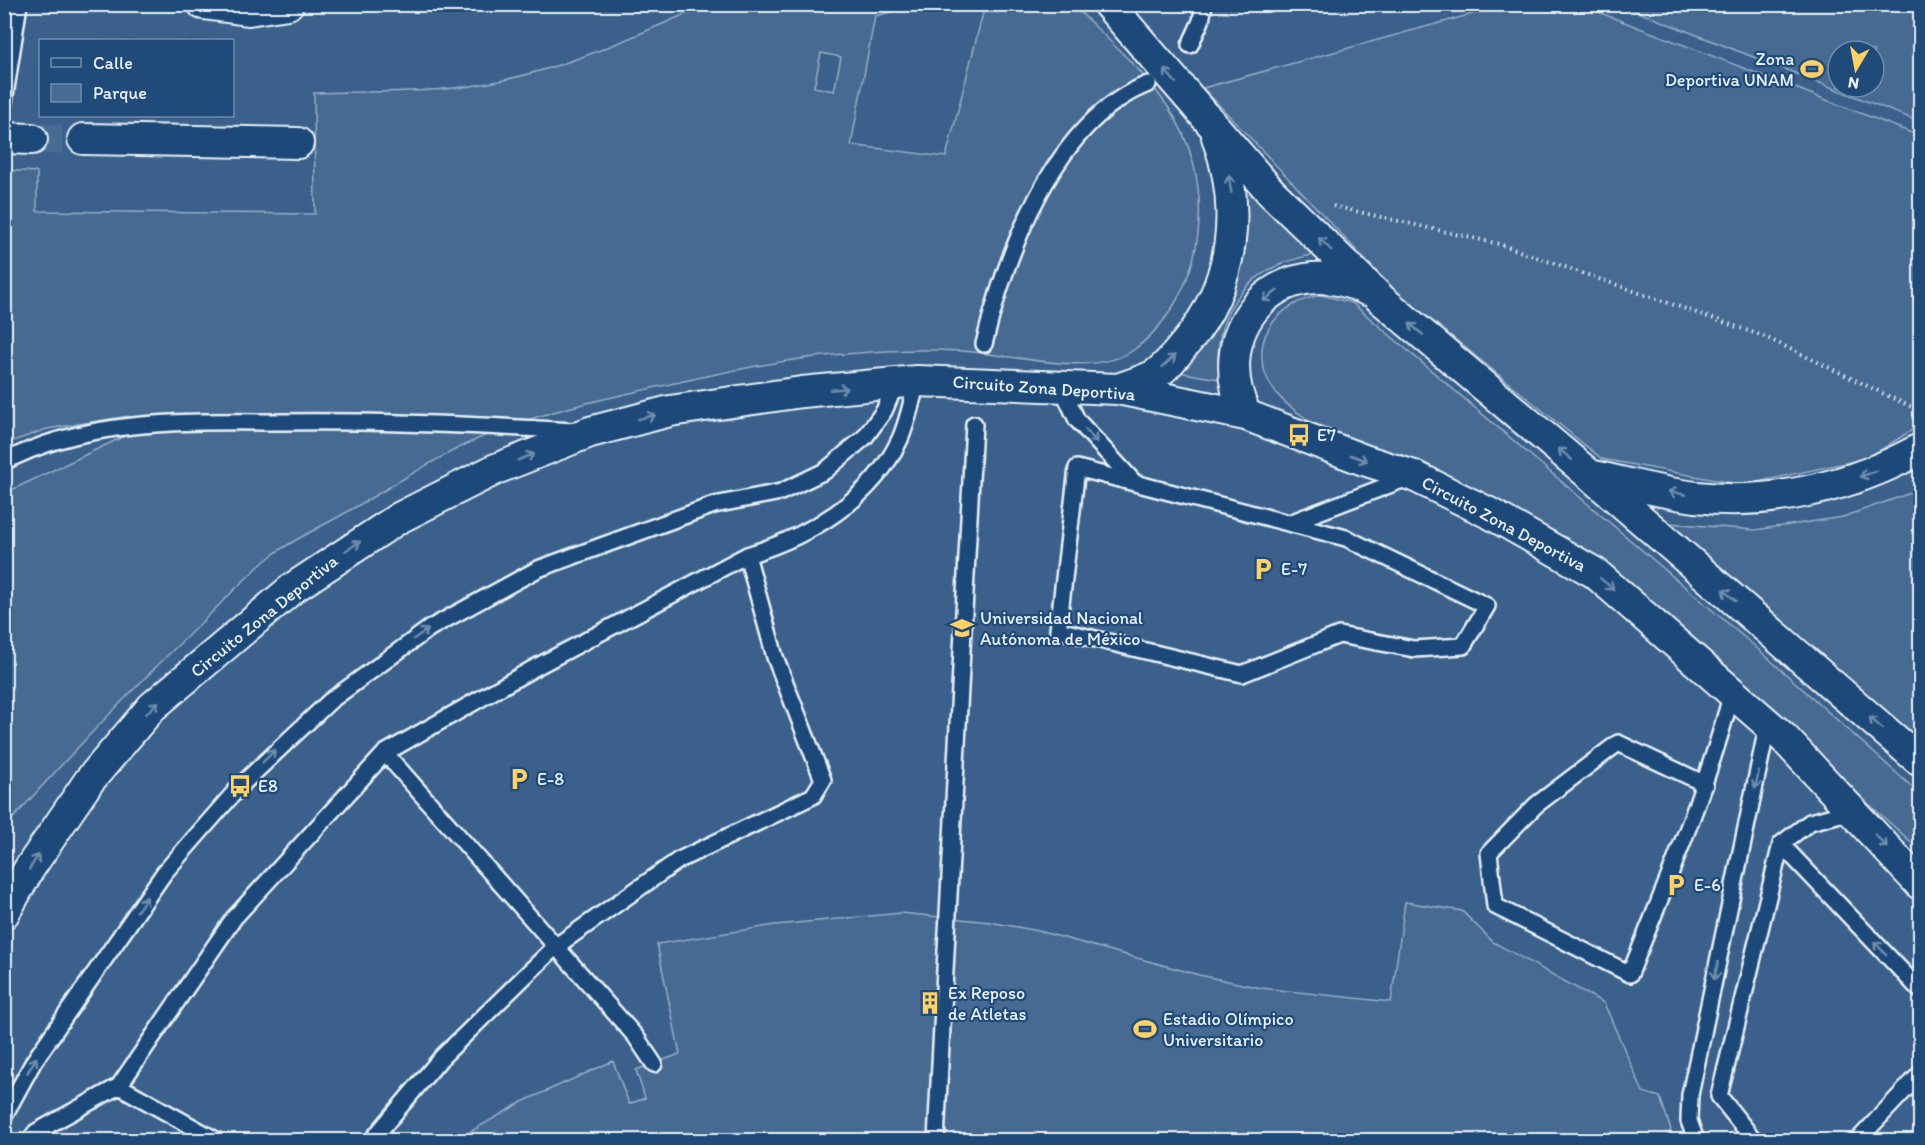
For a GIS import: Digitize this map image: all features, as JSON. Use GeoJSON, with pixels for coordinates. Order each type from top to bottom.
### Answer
{"type":"FeatureCollection","features":[{"type":"Feature","properties":{"kind":"street"},"geometry":{"type":"LineString","coordinates":[[203,4],[248,10],[288,4]]}},
{"type":"Feature","properties":{"kind":"street"},"geometry":{"type":"LineString","coordinates":[[1122,18],[1271,192],[1382,300],[1591,476],[1920,761]]}},
{"type":"Feature","properties":{"kind":"street"},"geometry":{"type":"LineString","coordinates":[[1118,389],[1154,375],[1175,356],[1194,334],[1221,283],[1229,252],[1233,221],[1231,189],[1225,158],[1214,128]]}},
{"type":"Feature","properties":{"kind":"street"},"geometry":{"type":"LineString","coordinates":[[82,140],[298,143]]}},
{"type":"Feature","properties":{"kind":"street"},"geometry":{"type":"LineString","coordinates":[[1245,415],[1232,378],[1232,358],[1236,339],[1245,321],[1272,292],[1308,279],[1328,278],[1357,285],[1382,300]]}},
{"type":"Feature","properties":{"kind":"street","name":"Circuito Zona Deportiva"},"geometry":{"type":"LineString","coordinates":[[4,913],[61,820],[119,743],[152,707],[293,588],[345,551],[447,492],[590,432],[670,411],[802,392],[918,382],[1118,389],[1245,415],[1364,460],[1414,476],[1491,514],[1595,573],[1768,723],[1920,884]]}},
{"type":"Feature","properties":{"kind":"street"},"geometry":{"type":"LineString","coordinates":[[1591,476],[1695,497],[1732,500],[1820,490],[1886,468],[1920,449]]}},
{"type":"Feature","properties":{"kind":"lane"},"geometry":{"type":"LineString","coordinates":[[4,102],[19,4]]}},
{"type":"Feature","properties":{"kind":"lane"},"geometry":{"type":"LineString","coordinates":[[1190,45],[1201,21],[1204,4]]}},
{"type":"Feature","properties":{"kind":"lane"},"geometry":{"type":"LineString","coordinates":[[984,344],[995,298],[1008,261],[1053,170],[1084,129],[1133,90],[1148,84]]}},
{"type":"Feature","properties":{"kind":"lane"},"geometry":{"type":"LineString","coordinates":[[30,1140],[36,1132],[119,1086],[234,918],[385,753],[536,667],[747,555],[800,536],[824,522],[867,484],[900,438],[918,382]]}},
{"type":"Feature","properties":{"kind":"lane"},"geometry":{"type":"LineString","coordinates":[[4,1116],[34,1061],[164,873],[240,786],[330,701],[430,628],[538,569],[714,505],[781,492],[825,471],[846,456],[870,431],[884,411],[918,382]]}},
{"type":"Feature","properties":{"kind":"lane"},"geometry":{"type":"LineString","coordinates":[[1061,386],[1077,420],[1134,482]]}},
{"type":"Feature","properties":{"kind":"lane"},"geometry":{"type":"LineString","coordinates":[[4,462],[77,434],[146,425],[358,422],[590,432]]}},
{"type":"Feature","properties":{"kind":"lane"},"geometry":{"type":"LineString","coordinates":[[936,1140],[974,424]]}},
{"type":"Feature","properties":{"kind":"lane"},"geometry":{"type":"LineString","coordinates":[[1077,468],[1134,482],[1346,538],[1487,606],[1463,646],[1414,650],[1340,635],[1242,674],[1059,630],[1077,468]]}},
{"type":"Feature","properties":{"kind":"lane"},"geometry":{"type":"LineString","coordinates":[[1292,522],[1414,476]]}},
{"type":"Feature","properties":{"kind":"lane"},"geometry":{"type":"LineString","coordinates":[[372,1140],[442,1057],[555,946],[679,860],[813,796],[820,789],[823,780],[774,657],[747,555]]}},
{"type":"Feature","properties":{"kind":"lane"},"geometry":{"type":"LineString","coordinates":[[1705,784],[1618,743],[1536,805],[1489,853],[1495,906],[1630,974],[1705,784],[1718,750],[1732,692]]}},
{"type":"Feature","properties":{"kind":"lane"},"geometry":{"type":"LineString","coordinates":[[1696,1140],[1689,1121],[1690,1095],[1768,723]]}},
{"type":"Feature","properties":{"kind":"lane"},"geometry":{"type":"LineString","coordinates":[[385,753],[636,1037],[654,1064]]}},
{"type":"Feature","properties":{"kind":"lane"},"geometry":{"type":"LineString","coordinates":[[1754,1140],[1719,1096],[1781,844],[1810,822],[1852,811]]}},
{"type":"Feature","properties":{"kind":"lane"},"geometry":{"type":"LineString","coordinates":[[1781,844],[1920,990]]}},
{"type":"Feature","properties":{"kind":"lane"},"geometry":{"type":"LineString","coordinates":[[1858,1140],[1920,1074]]}},
{"type":"Feature","properties":{"kind":"lane"},"geometry":{"type":"LineString","coordinates":[[119,1086],[216,1140]]}},
{"type":"Feature","properties":{"kind":"path"},"geometry":{"type":"LineString","coordinates":[[1328,205],[1499,244],[1763,336],[1920,411]]}},
{"type":"Feature","properties":{"kind":"shaded area","name":"Universidad Nacional Autónoma de México"},"geometry":{"type":"Polygon","coordinates":[[[5,5],[1920,5],[1920,1140],[5,1140],[5,5]]]}},
{"type":"Feature","properties":{"kind":"green space"},"geometry":{"type":"Polygon","coordinates":[[[706,5],[920,5],[875,16],[851,145],[946,157],[985,5],[1073,5],[1145,77],[1166,104],[1183,133],[1194,165],[1199,199],[1198,233],[1191,266],[1179,297],[1160,325],[1135,349],[1117,358],[1097,363],[1074,364],[934,350],[884,351],[809,358],[737,370],[600,400],[536,417],[475,440],[290,543],[262,563],[104,720],[9,823],[5,832],[5,493],[129,434],[128,416],[47,429],[5,444],[5,170],[37,172],[37,211],[315,214],[314,93],[441,89],[512,78],[541,71],[597,51],[706,5]],[[821,53],[814,87],[834,91],[841,57],[821,53]]]}},
{"type":"Feature","properties":{"kind":"green space"},"geometry":{"type":"Polygon","coordinates":[[[1505,5],[1580,5],[1920,136],[1920,425],[1868,458],[1743,485],[1602,459],[1392,288],[1203,88],[1505,5]]]}},
{"type":"Feature","properties":{"kind":"green space","name":"Zona Deportiva UNAM"},"geometry":{"type":"Polygon","coordinates":[[[1620,5],[1920,5],[1920,122],[1861,99],[1886,99],[1886,39],[1826,39],[1826,85],[1620,5]]]}},
{"type":"Feature","properties":{"kind":"green space"},"geometry":{"type":"Polygon","coordinates":[[[1245,179],[1312,255],[1289,261],[1269,270],[1238,296],[1228,313],[1221,333],[1218,355],[1219,379],[1177,372],[1198,351],[1214,330],[1227,308],[1236,285],[1243,261],[1246,235],[1245,179]]]}},
{"type":"Feature","properties":{"kind":"green space"},"geometry":{"type":"Polygon","coordinates":[[[1322,295],[1352,303],[1758,649],[1920,794],[1920,850],[1599,561],[1321,429],[1284,401],[1274,390],[1265,374],[1262,358],[1263,342],[1278,317],[1290,307],[1305,299],[1322,295]]]}},
{"type":"Feature","properties":{"kind":"green space"},"geometry":{"type":"Polygon","coordinates":[[[1916,491],[1920,565],[1920,739],[1807,646],[1668,523],[1755,530],[1843,517],[1916,491]]]}},
{"type":"Feature","properties":{"kind":"green space","name":"Estadio Olímpico Universitario"},"geometry":{"type":"Polygon","coordinates":[[[1405,902],[1462,911],[1493,942],[1604,1003],[1643,1092],[1660,1097],[1671,1130],[1664,1140],[456,1140],[522,1102],[613,1061],[629,1104],[645,1098],[636,1070],[680,1054],[657,944],[775,925],[901,913],[990,922],[1039,931],[1199,975],[1261,988],[1391,1002],[1405,902]]]}},
{"type":"Feature","properties":{"kind":"tunnel"},"geometry":{"type":"LineString","coordinates":[[32,139],[83,139]]}},
{"type":"Feature","properties":{"kind":"place","name":"Zona Deportiva UNAM"},"geometry":{"type":"Point","coordinates":[1812,69]}},
{"type":"Feature","properties":{"kind":"place","name":"E7"},"geometry":{"type":"Point","coordinates":[1299,435]}},
{"type":"Feature","properties":{"kind":"place","name":"E-7"},"geometry":{"type":"Point","coordinates":[1263,569]}},
{"type":"Feature","properties":{"kind":"place","name":"Universidad Nacional Autónoma de México"},"geometry":{"type":"Point","coordinates":[962,628]}},
{"type":"Feature","properties":{"kind":"place","name":"E-8"},"geometry":{"type":"Point","coordinates":[519,779]}},
{"type":"Feature","properties":{"kind":"place","name":"E8"},"geometry":{"type":"Point","coordinates":[240,786]}},
{"type":"Feature","properties":{"kind":"place","name":"E-6"},"geometry":{"type":"Point","coordinates":[1676,885]}},
{"type":"Feature","properties":{"kind":"place","name":"Ex Reposo de Atletas"},"geometry":{"type":"Point","coordinates":[930,1003]}},
{"type":"Feature","properties":{"kind":"place","name":"Estadio Olímpico Universitario"},"geometry":{"type":"Point","coordinates":[1145,1029]}}]}
